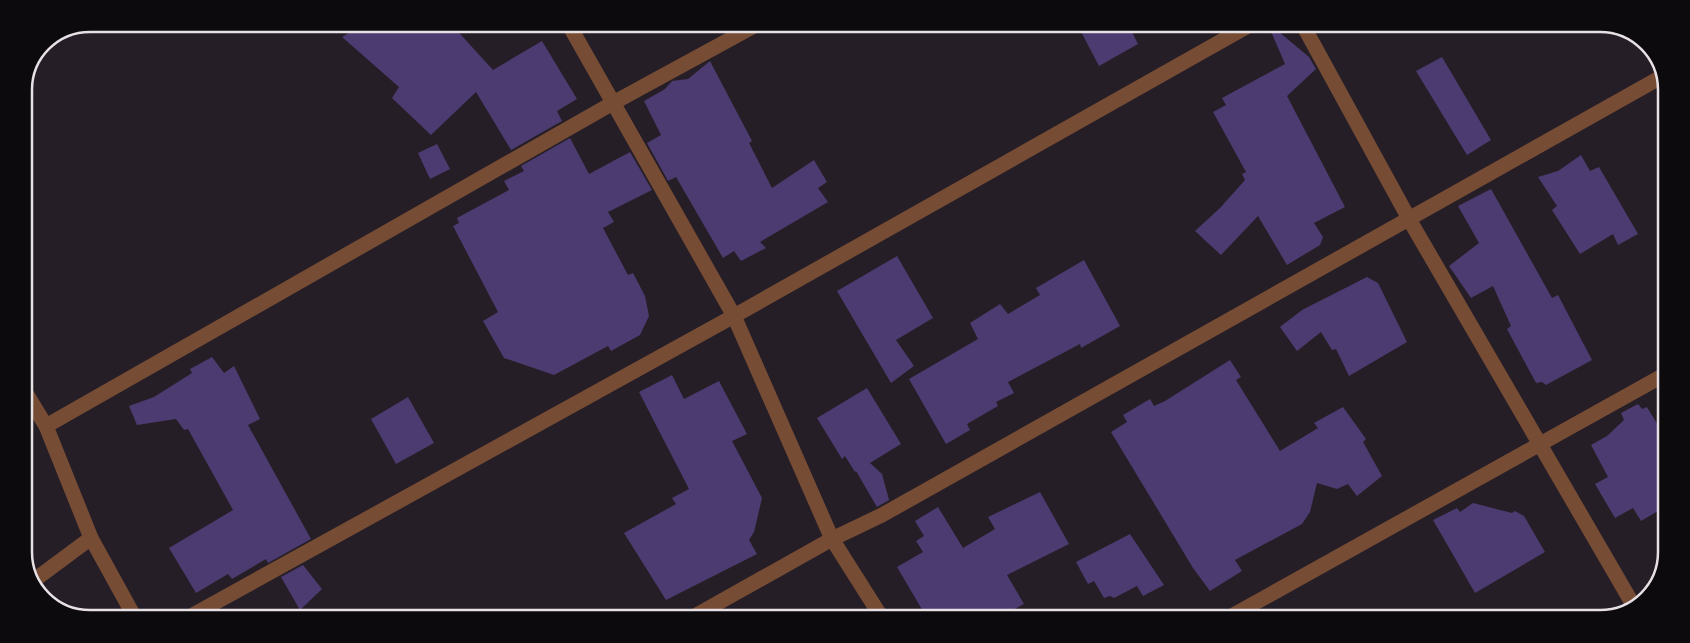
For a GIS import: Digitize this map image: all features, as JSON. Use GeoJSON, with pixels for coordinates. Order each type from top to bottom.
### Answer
{"type":"FeatureCollection","features":[{"type":"Feature","properties":{"kind":"street"},"geometry":{"type":"LineString","coordinates":[[574,33],[734,316],[832,539],[877,610]]}},
{"type":"Feature","properties":{"kind":"street"},"geometry":{"type":"LineString","coordinates":[[46,426],[613,103],[741,33]]}},
{"type":"Feature","properties":{"kind":"street"},"geometry":{"type":"LineString","coordinates":[[202,610],[734,316],[1236,33]]}},
{"type":"Feature","properties":{"kind":"street"},"geometry":{"type":"LineString","coordinates":[[1307,33],[1410,219],[1631,601]]}},
{"type":"Feature","properties":{"kind":"street"},"geometry":{"type":"LineString","coordinates":[[705,610],[832,539],[890,511],[1656,79]]}},
{"type":"Feature","properties":{"kind":"street"},"geometry":{"type":"LineString","coordinates":[[1242,610],[1658,379]]}},
{"type":"Feature","properties":{"kind":"street"},"geometry":{"type":"LineString","coordinates":[[33,404],[46,426],[91,538],[131,610]]}},
{"type":"Feature","properties":{"kind":"street"},"geometry":{"type":"LineString","coordinates":[[38,577],[91,538]]}},
{"type":"Feature","properties":{"kind":"building"},"geometry":{"type":"Polygon","coordinates":[[[349,33],[459,33],[493,70],[542,41],[577,99],[557,111],[562,121],[511,150],[476,92],[431,135],[392,98],[399,87],[342,37],[349,33]]]}},
{"type":"Feature","properties":{"kind":"building"},"geometry":{"type":"Polygon","coordinates":[[[1082,33],[1132,33],[1138,44],[1099,66],[1082,33]]]}},
{"type":"Feature","properties":{"kind":"building"},"geometry":{"type":"Polygon","coordinates":[[[1272,33],[1280,33],[1309,57],[1316,69],[1287,96],[1345,207],[1314,223],[1323,237],[1320,245],[1287,265],[1258,216],[1221,255],[1195,231],[1220,208],[1245,180],[1242,174],[1246,172],[1213,112],[1226,105],[1222,98],[1285,64],[1272,33]]]}},
{"type":"Feature","properties":{"kind":"building"},"geometry":{"type":"Polygon","coordinates":[[[1442,57],[1491,140],[1467,155],[1416,71],[1442,57]]]}},
{"type":"Feature","properties":{"kind":"building"},"geometry":{"type":"Polygon","coordinates":[[[710,61],[752,141],[749,143],[772,188],[814,160],[827,182],[818,188],[828,202],[760,242],[766,248],[741,261],[734,251],[723,258],[676,177],[668,181],[647,143],[661,135],[644,101],[665,89],[672,81],[688,79],[710,61]]]}},
{"type":"Feature","properties":{"kind":"building"},"geometry":{"type":"Polygon","coordinates":[[[570,138],[589,174],[630,152],[652,190],[608,212],[614,222],[603,228],[628,275],[633,273],[645,296],[649,316],[640,335],[611,351],[608,346],[554,375],[504,358],[483,321],[498,312],[453,226],[459,223],[457,218],[509,190],[504,181],[524,171],[521,166],[570,138]]]}},
{"type":"Feature","properties":{"kind":"building"},"geometry":{"type":"Polygon","coordinates":[[[437,144],[450,169],[430,179],[418,153],[437,144]]]}},
{"type":"Feature","properties":{"kind":"building"},"geometry":{"type":"Polygon","coordinates":[[[1581,155],[1590,171],[1599,167],[1638,234],[1618,245],[1613,234],[1580,254],[1552,210],[1557,206],[1538,177],[1558,171],[1581,155]]]}},
{"type":"Feature","properties":{"kind":"building"},"geometry":{"type":"Polygon","coordinates":[[[1491,189],[1552,298],[1558,295],[1592,360],[1546,385],[1542,382],[1536,383],[1507,329],[1511,326],[1493,286],[1471,298],[1449,266],[1479,243],[1458,206],[1491,189]]]}},
{"type":"Feature","properties":{"kind":"building"},"geometry":{"type":"Polygon","coordinates":[[[897,256],[933,318],[896,340],[914,366],[891,383],[837,291],[897,256]]]}},
{"type":"Feature","properties":{"kind":"building"},"geometry":{"type":"Polygon","coordinates":[[[1084,260],[1120,326],[1081,348],[1080,344],[1008,382],[1014,393],[996,402],[998,406],[967,424],[970,430],[946,444],[909,379],[978,339],[970,323],[1000,304],[1008,314],[1040,295],[1036,288],[1084,260]]]}},
{"type":"Feature","properties":{"kind":"building"},"geometry":{"type":"Polygon","coordinates":[[[1367,277],[1378,283],[1407,342],[1349,376],[1336,349],[1332,350],[1321,332],[1297,351],[1280,327],[1302,310],[1367,277]]]}},
{"type":"Feature","properties":{"kind":"building"},"geometry":{"type":"Polygon","coordinates":[[[212,357],[224,373],[234,366],[260,419],[248,425],[311,539],[268,563],[266,559],[232,579],[228,574],[196,593],[169,548],[233,510],[188,429],[184,430],[176,419],[137,425],[129,406],[154,397],[192,373],[190,369],[212,357]]]}},
{"type":"Feature","properties":{"kind":"building"},"geometry":{"type":"Polygon","coordinates":[[[1230,360],[1241,377],[1236,380],[1280,451],[1318,428],[1314,423],[1343,407],[1366,439],[1363,442],[1382,476],[1357,496],[1348,484],[1337,489],[1317,483],[1310,512],[1302,524],[1235,560],[1242,571],[1210,591],[1193,568],[1111,432],[1127,422],[1123,415],[1150,399],[1154,406],[1165,401],[1230,360]]]}},
{"type":"Feature","properties":{"kind":"building"},"geometry":{"type":"Polygon","coordinates":[[[672,375],[684,399],[719,381],[747,434],[732,441],[762,498],[754,532],[749,540],[757,554],[666,600],[624,533],[676,504],[672,498],[689,489],[639,392],[672,375]]]}},
{"type":"Feature","properties":{"kind":"building"},"geometry":{"type":"Polygon","coordinates":[[[867,388],[901,444],[870,463],[882,474],[889,500],[877,507],[856,471],[845,456],[842,459],[817,418],[867,388]]]}},
{"type":"Feature","properties":{"kind":"building"},"geometry":{"type":"Polygon","coordinates":[[[408,397],[434,443],[396,464],[371,419],[408,397]]]}},
{"type":"Feature","properties":{"kind":"building"},"geometry":{"type":"Polygon","coordinates":[[[1638,404],[1642,409],[1647,407],[1658,425],[1658,511],[1641,521],[1633,508],[1615,518],[1595,484],[1608,477],[1591,445],[1607,436],[1624,420],[1621,413],[1638,404]]]}},
{"type":"Feature","properties":{"kind":"building"},"geometry":{"type":"Polygon","coordinates":[[[1040,492],[1069,544],[1007,575],[1024,604],[1013,610],[922,610],[897,567],[923,552],[916,541],[924,536],[915,521],[938,507],[963,548],[995,529],[988,517],[1040,492]]]}},
{"type":"Feature","properties":{"kind":"building"},"geometry":{"type":"Polygon","coordinates":[[[1473,503],[1512,513],[1515,511],[1524,516],[1545,552],[1475,593],[1433,520],[1457,508],[1460,512],[1473,503]]]}},
{"type":"Feature","properties":{"kind":"building"},"geometry":{"type":"Polygon","coordinates":[[[1130,534],[1164,585],[1143,596],[1137,586],[1114,598],[1110,596],[1104,598],[1094,581],[1088,584],[1076,562],[1130,534]]]}},
{"type":"Feature","properties":{"kind":"building"},"geometry":{"type":"Polygon","coordinates":[[[303,565],[322,589],[300,610],[281,577],[303,565]]]}}]}
